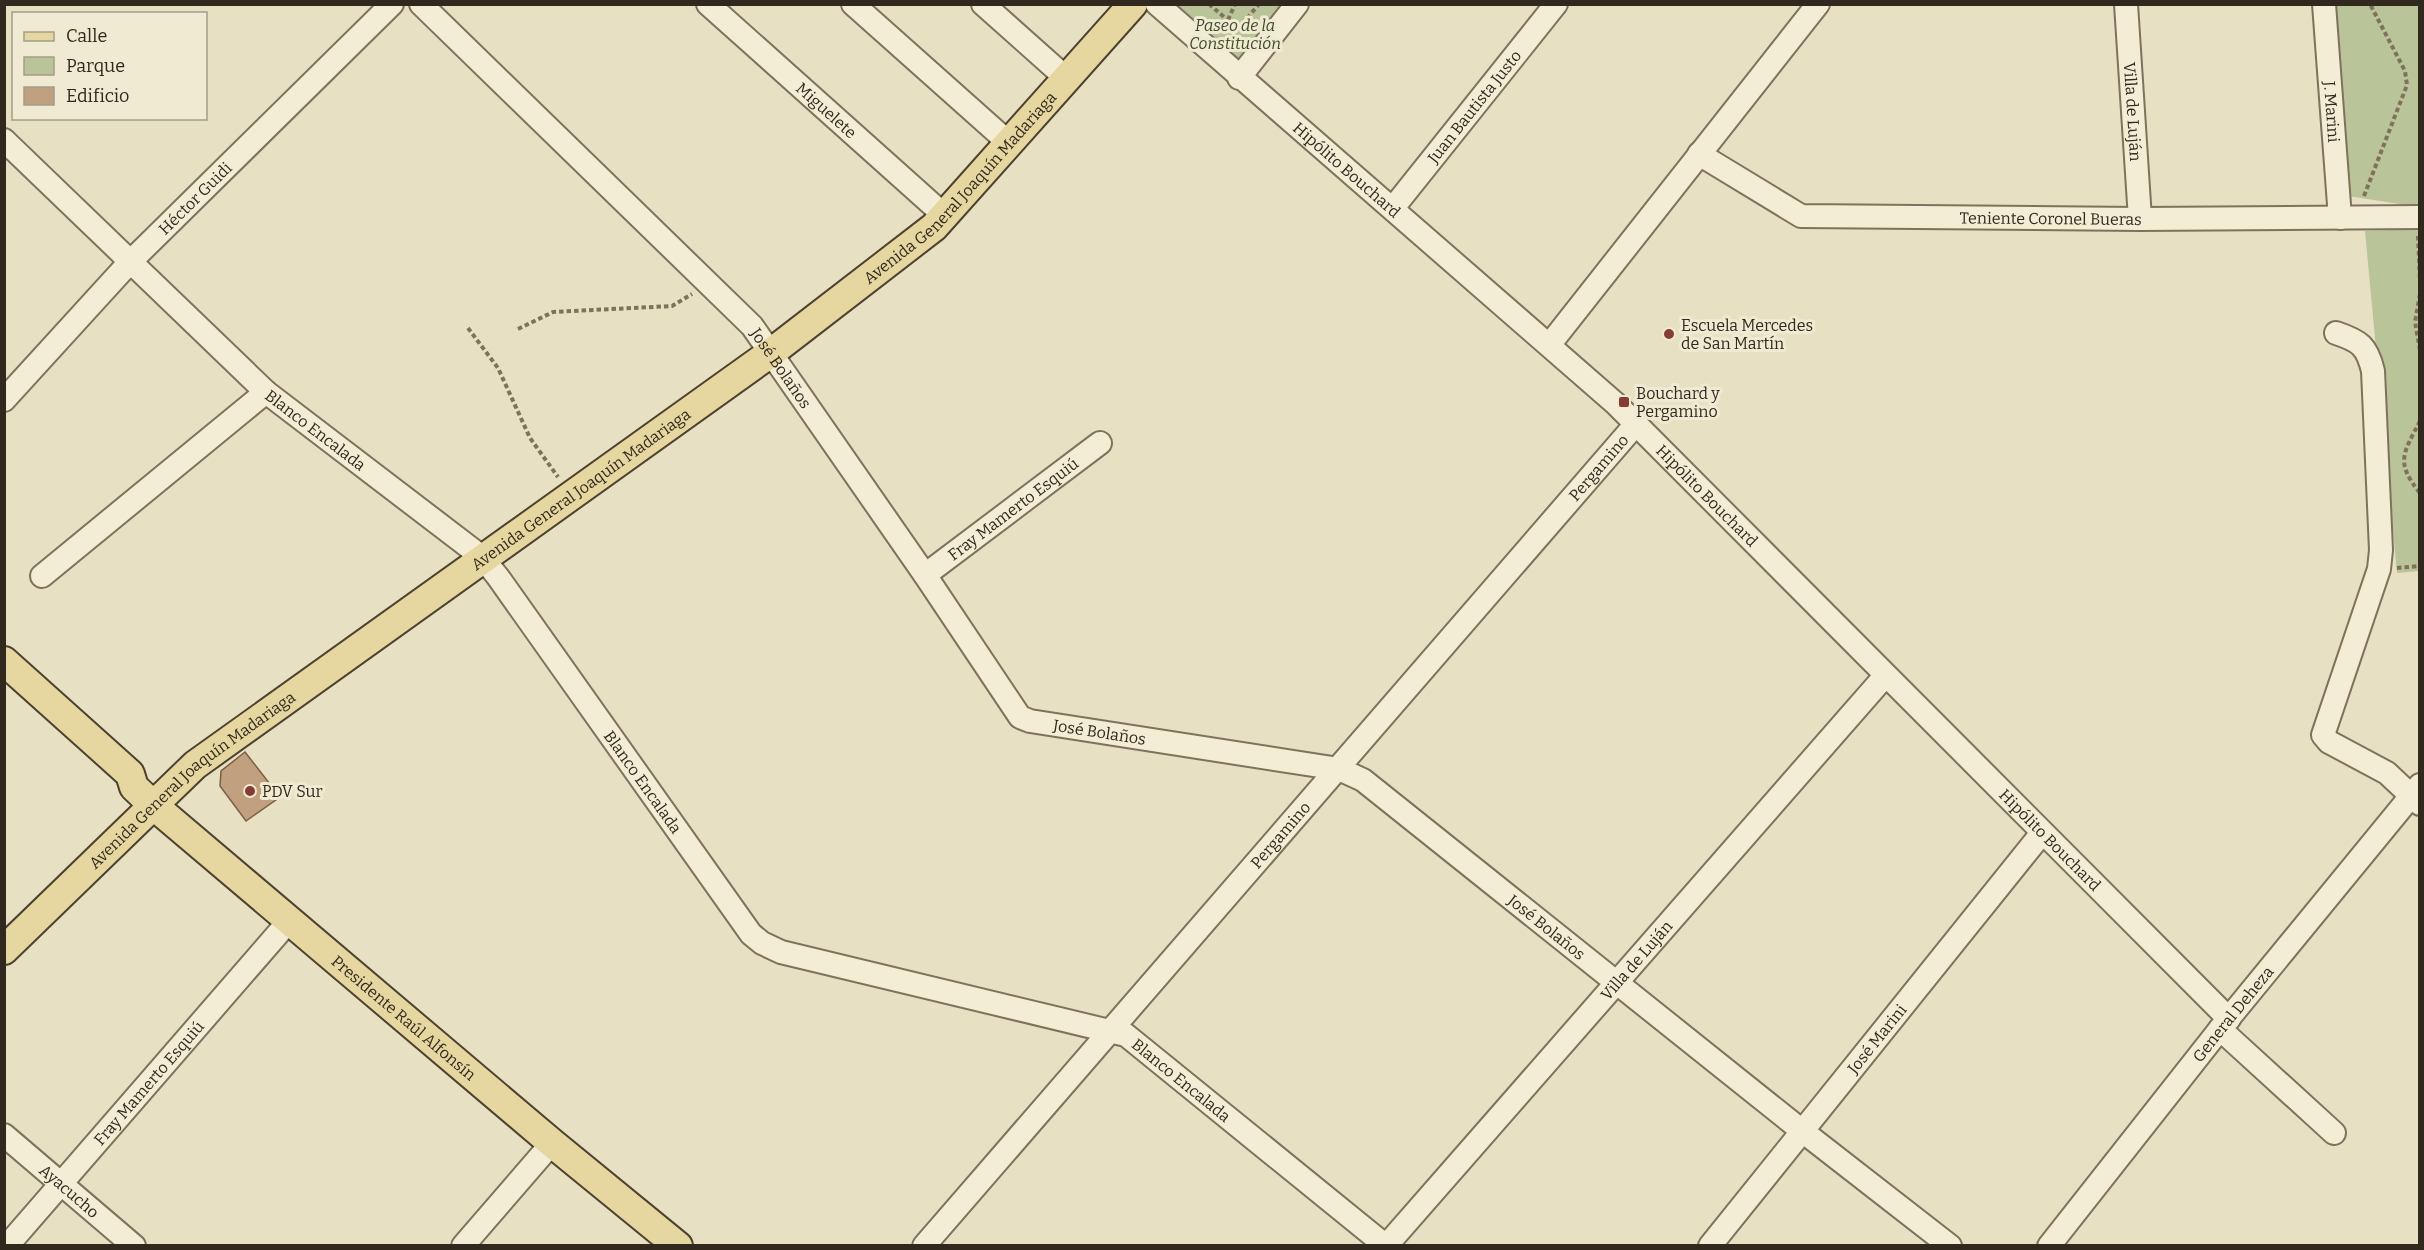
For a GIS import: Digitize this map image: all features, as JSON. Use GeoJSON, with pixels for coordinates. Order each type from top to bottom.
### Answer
{"type":"FeatureCollection","features":[{"type":"Feature","properties":{"kind":"main road","name":"Avenida General Joaquín Madariaga"},"geometry":{"type":"LineString","coordinates":[[4,950],[143,796],[210,753],[772,352],[945,216],[1133,4]]}},
{"type":"Feature","properties":{"kind":"main road","name":"Presidente Raúl Alfonsín"},"geometry":{"type":"LineString","coordinates":[[4,661],[130,774],[143,796]]}},
{"type":"Feature","properties":{"kind":"main road","name":"Presidente Raúl Alfonsín"},"geometry":{"type":"LineString","coordinates":[[4,686],[116,784],[143,796],[552,1143],[678,1245]]}},
{"type":"Feature","properties":{"kind":"street","name":"Héctor Guidi"},"geometry":{"type":"LineString","coordinates":[[4,400],[129,263],[392,4]]}},
{"type":"Feature","properties":{"kind":"street","name":"José Bolaños"},"geometry":{"type":"LineString","coordinates":[[421,4],[752,327],[772,352],[1020,717],[1030,721],[1339,769],[1363,780],[1801,1130],[1950,1245]]}},
{"type":"Feature","properties":{"kind":"street","name":"Miguelete"},"geometry":{"type":"LineString","coordinates":[[708,4],[945,216]]}},
{"type":"Feature","properties":{"kind":"street"},"geometry":{"type":"LineString","coordinates":[[853,4],[1009,143]]}},
{"type":"Feature","properties":{"kind":"street"},"geometry":{"type":"LineString","coordinates":[[983,4],[1066,78]]}},
{"type":"Feature","properties":{"kind":"street","name":"Hipólito Bouchard"},"geometry":{"type":"LineString","coordinates":[[1157,4],[1239,78],[1394,208],[1550,344],[1636,424],[2042,833],[2224,1024],[2334,1133]]}},
{"type":"Feature","properties":{"kind":"street"},"geometry":{"type":"LineString","coordinates":[[1239,78],[1297,4]]}},
{"type":"Feature","properties":{"kind":"street","name":"Juan Bautista Justo"},"geometry":{"type":"LineString","coordinates":[[1394,208],[1556,4]]}},
{"type":"Feature","properties":{"kind":"street"},"geometry":{"type":"LineString","coordinates":[[1550,344],[1818,4]]}},
{"type":"Feature","properties":{"kind":"street","name":"Villa de Luján"},"geometry":{"type":"LineString","coordinates":[[2126,4],[2140,219]]}},
{"type":"Feature","properties":{"kind":"street","name":"J. Marini"},"geometry":{"type":"LineString","coordinates":[[2324,4],[2348,217]]}},
{"type":"Feature","properties":{"kind":"street","name":"Blanco Encalada"},"geometry":{"type":"LineString","coordinates":[[4,140],[129,263],[266,392],[482,557],[751,934],[762,943],[780,952],[1109,1030],[1137,1042],[1386,1245]]}},
{"type":"Feature","properties":{"kind":"street","name":"Teniente Coronel Bueras"},"geometry":{"type":"LineString","coordinates":[[1699,154],[1801,216],[2140,219],[2418,217]]}},
{"type":"Feature","properties":{"kind":"street"},"geometry":{"type":"LineString","coordinates":[[2336,333],[2357,340],[2365,350],[2373,372],[2381,549],[2379,569],[2323,735],[2329,742],[2386,773],[2417,795]]}},
{"type":"Feature","properties":{"kind":"street"},"geometry":{"type":"LineString","coordinates":[[42,576],[266,392]]}},
{"type":"Feature","properties":{"kind":"street","name":"Pergamino"},"geometry":{"type":"LineString","coordinates":[[924,1245],[1636,424]]}},
{"type":"Feature","properties":{"kind":"street","name":"Fray Mamerto Esquiú"},"geometry":{"type":"LineString","coordinates":[[925,575],[1100,443]]}},
{"type":"Feature","properties":{"kind":"street","name":"Villa de Luján"},"geometry":{"type":"LineString","coordinates":[[1386,1245],[1616,980],[1885,676]]}},
{"type":"Feature","properties":{"kind":"street","name":"General Deheza"},"geometry":{"type":"LineString","coordinates":[[2049,1245],[2224,1024],[2417,795]]}},
{"type":"Feature","properties":{"kind":"street","name":"José Marini"},"geometry":{"type":"LineString","coordinates":[[1710,1245],[2042,833]]}},
{"type":"Feature","properties":{"kind":"street","name":"Fray Mamerto Esquiú"},"geometry":{"type":"LineString","coordinates":[[6,1245],[289,921]]}},
{"type":"Feature","properties":{"kind":"street","name":"Ayacucho"},"geometry":{"type":"LineString","coordinates":[[4,1135],[134,1245]]}},
{"type":"Feature","properties":{"kind":"street"},"geometry":{"type":"LineString","coordinates":[[463,1245],[552,1143]]}},
{"type":"Feature","properties":{"kind":"path"},"geometry":{"type":"LineString","coordinates":[[1209,4],[1238,29],[1259,4]]}},
{"type":"Feature","properties":{"kind":"path"},"geometry":{"type":"LineString","coordinates":[[1228,20],[1235,4]]}},
{"type":"Feature","properties":{"kind":"path"},"geometry":{"type":"LineString","coordinates":[[2348,217],[2406,85],[2405,71],[2370,5],[2377,4]]}},
{"type":"Feature","properties":{"kind":"path"},"geometry":{"type":"LineString","coordinates":[[2418,217],[2420,282]]}},
{"type":"Feature","properties":{"kind":"path"},"geometry":{"type":"LineString","coordinates":[[518,329],[553,312],[672,306],[708,284]]}},
{"type":"Feature","properties":{"kind":"path"},"geometry":{"type":"LineString","coordinates":[[2420,294],[2415,322],[2420,350]]}},
{"type":"Feature","properties":{"kind":"path"},"geometry":{"type":"LineString","coordinates":[[468,328],[498,368],[530,438],[572,494]]}},
{"type":"Feature","properties":{"kind":"path"},"geometry":{"type":"LineString","coordinates":[[2420,421],[2402,462],[2407,478],[2420,493]]}},
{"type":"Feature","properties":{"kind":"green space","name":"Paseo de la Constitución"},"geometry":{"type":"Polygon","coordinates":[[[1157,5],[1297,5],[1239,78],[1157,5]]]}},
{"type":"Feature","properties":{"kind":"green space"},"geometry":{"type":"Polygon","coordinates":[[[2332,5],[2419,5],[2419,207],[2348,196],[2332,5]]]}},
{"type":"Feature","properties":{"kind":"green space"},"geometry":{"type":"Polygon","coordinates":[[[2419,229],[2419,571],[2397,573],[2365,231],[2419,229]]]}},
{"type":"Feature","properties":{"kind":"building","name":"PDV Sur"},"geometry":{"type":"Polygon","coordinates":[[[245,752],[280,797],[246,821],[220,786],[221,771],[245,752]]]}},
{"type":"Feature","properties":{"kind":"place","name":"Escuela Mercedes de San Martín"},"geometry":{"type":"Point","coordinates":[1669,334]}},
{"type":"Feature","properties":{"kind":"place","name":"Bouchard y Pergamino"},"geometry":{"type":"Point","coordinates":[1624,402]}},
{"type":"Feature","properties":{"kind":"place","name":"PDV Sur"},"geometry":{"type":"Point","coordinates":[250,791]}}]}
